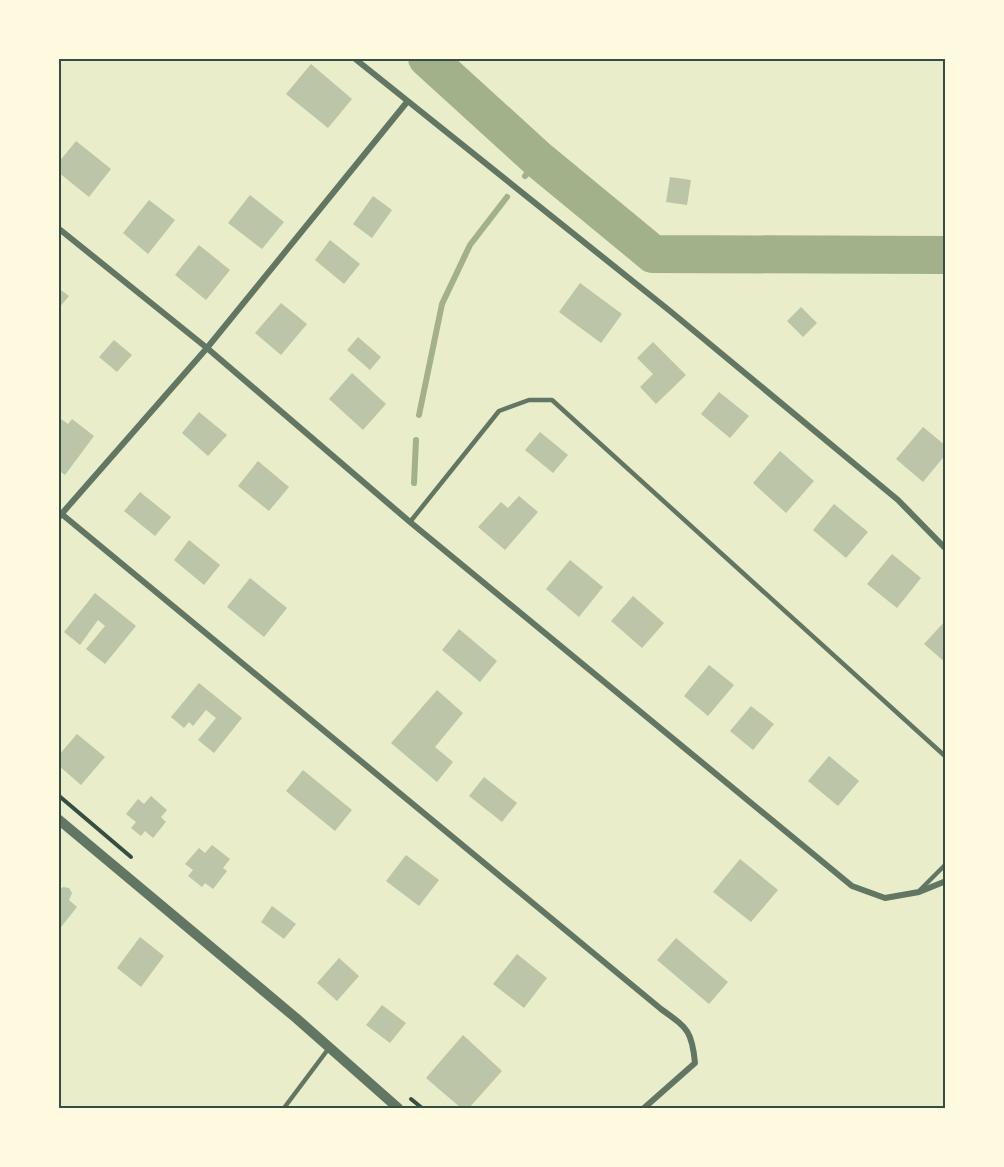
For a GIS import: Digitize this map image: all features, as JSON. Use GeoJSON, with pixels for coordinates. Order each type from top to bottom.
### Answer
{"type":"FeatureCollection","features":[{"type":"Feature","properties":{"kind":"street"},"geometry":{"type":"LineString","coordinates":[[354,58],[670,311],[898,500],[945,549]]}},
{"type":"Feature","properties":{"kind":"street"},"geometry":{"type":"LineString","coordinates":[[407,102],[207,348],[60,514],[685,1027],[693,1041],[694,1063],[644,1108]]}},
{"type":"Feature","properties":{"kind":"street"},"geometry":{"type":"LineString","coordinates":[[58,228],[207,348],[410,522],[852,886],[885,898],[919,892],[945,881]]}},
{"type":"Feature","properties":{"kind":"street"},"geometry":{"type":"LineString","coordinates":[[58,819],[398,1108]]}},
{"type":"Feature","properties":{"kind":"lane"},"geometry":{"type":"LineString","coordinates":[[410,522],[499,411],[529,400],[552,400],[945,757]]}},
{"type":"Feature","properties":{"kind":"lane"},"geometry":{"type":"LineString","coordinates":[[919,892],[945,864]]}},
{"type":"Feature","properties":{"kind":"lane"},"geometry":{"type":"LineString","coordinates":[[284,1108],[329,1048]]}},
{"type":"Feature","properties":{"kind":"building"},"geometry":{"type":"Polygon","coordinates":[[[311,64],[352,99],[328,128],[286,94],[311,64]]]}},
{"type":"Feature","properties":{"kind":"building"},"geometry":{"type":"Polygon","coordinates":[[[76,141],[111,169],[89,197],[58,172],[58,163],[76,141]]]}},
{"type":"Feature","properties":{"kind":"building"},"geometry":{"type":"Polygon","coordinates":[[[670,177],[691,180],[687,205],[666,202],[670,177]]]}},
{"type":"Feature","properties":{"kind":"building"},"geometry":{"type":"Polygon","coordinates":[[[250,195],[284,222],[262,249],[228,223],[250,195]]]}},
{"type":"Feature","properties":{"kind":"building"},"geometry":{"type":"Polygon","coordinates":[[[373,196],[392,210],[372,238],[353,224],[373,196]]]}},
{"type":"Feature","properties":{"kind":"building"},"geometry":{"type":"Polygon","coordinates":[[[149,200],[175,220],[148,254],[123,233],[149,200]]]}},
{"type":"Feature","properties":{"kind":"building"},"geometry":{"type":"Polygon","coordinates":[[[330,240],[360,264],[344,284],[315,260],[330,240]]]}},
{"type":"Feature","properties":{"kind":"building"},"geometry":{"type":"Polygon","coordinates":[[[199,245],[230,270],[206,300],[175,275],[199,245]]]}},
{"type":"Feature","properties":{"kind":"building"},"geometry":{"type":"Polygon","coordinates":[[[580,283],[622,314],[601,343],[559,312],[580,283]]]}},
{"type":"Feature","properties":{"kind":"building"},"geometry":{"type":"Polygon","coordinates":[[[58,288],[69,296],[58,309],[58,288]]]}},
{"type":"Feature","properties":{"kind":"building"},"geometry":{"type":"Polygon","coordinates":[[[281,303],[307,324],[281,355],[255,333],[281,303]]]}},
{"type":"Feature","properties":{"kind":"building"},"geometry":{"type":"Polygon","coordinates":[[[801,307],[817,323],[803,337],[787,321],[801,307]]]}},
{"type":"Feature","properties":{"kind":"building"},"geometry":{"type":"Polygon","coordinates":[[[358,337],[381,357],[370,370],[347,350],[358,337]]]}},
{"type":"Feature","properties":{"kind":"building"},"geometry":{"type":"Polygon","coordinates":[[[114,340],[132,355],[117,372],[99,357],[114,340]]]}},
{"type":"Feature","properties":{"kind":"building"},"geometry":{"type":"Polygon","coordinates":[[[653,342],[686,375],[656,404],[640,387],[653,374],[637,358],[653,342]]]}},
{"type":"Feature","properties":{"kind":"building"},"geometry":{"type":"Polygon","coordinates":[[[352,373],[386,404],[363,430],[329,399],[352,373]]]}},
{"type":"Feature","properties":{"kind":"building"},"geometry":{"type":"Polygon","coordinates":[[[719,392],[749,416],[730,438],[701,414],[719,392]]]}},
{"type":"Feature","properties":{"kind":"building"},"geometry":{"type":"Polygon","coordinates":[[[199,412],[227,435],[208,456],[182,433],[199,412]]]}},
{"type":"Feature","properties":{"kind":"building"},"geometry":{"type":"Polygon","coordinates":[[[58,417],[68,424],[72,419],[94,436],[65,475],[58,470],[58,417]]]}},
{"type":"Feature","properties":{"kind":"building"},"geometry":{"type":"Polygon","coordinates":[[[923,427],[946,446],[946,454],[923,482],[896,459],[923,427]]]}},
{"type":"Feature","properties":{"kind":"building"},"geometry":{"type":"Polygon","coordinates":[[[540,432],[568,455],[553,473],[525,450],[540,432]]]}},
{"type":"Feature","properties":{"kind":"building"},"geometry":{"type":"Polygon","coordinates":[[[780,451],[814,481],[786,513],[753,483],[780,451]]]}},
{"type":"Feature","properties":{"kind":"building"},"geometry":{"type":"Polygon","coordinates":[[[258,461],[289,487],[269,511],[238,486],[258,461]]]}},
{"type":"Feature","properties":{"kind":"building"},"geometry":{"type":"Polygon","coordinates":[[[140,492],[171,517],[155,536],[124,511],[140,492]]]}},
{"type":"Feature","properties":{"kind":"building"},"geometry":{"type":"Polygon","coordinates":[[[519,496],[538,512],[505,550],[478,527],[501,502],[508,508],[519,496]]]}},
{"type":"Feature","properties":{"kind":"building"},"geometry":{"type":"Polygon","coordinates":[[[834,504],[868,532],[846,558],[813,530],[834,504]]]}},
{"type":"Feature","properties":{"kind":"building"},"geometry":{"type":"Polygon","coordinates":[[[189,540],[220,565],[204,585],[174,560],[189,540]]]}},
{"type":"Feature","properties":{"kind":"building"},"geometry":{"type":"Polygon","coordinates":[[[892,554],[921,578],[897,608],[867,584],[892,554]]]}},
{"type":"Feature","properties":{"kind":"building"},"geometry":{"type":"Polygon","coordinates":[[[570,560],[603,587],[579,617],[546,589],[570,560]]]}},
{"type":"Feature","properties":{"kind":"building"},"geometry":{"type":"Polygon","coordinates":[[[250,578],[287,608],[264,637],[227,607],[250,578]]]}},
{"type":"Feature","properties":{"kind":"building"},"geometry":{"type":"Polygon","coordinates":[[[95,593],[136,626],[105,664],[86,649],[105,626],[98,620],[80,645],[64,632],[95,593]]]}},
{"type":"Feature","properties":{"kind":"building"},"geometry":{"type":"Polygon","coordinates":[[[633,596],[664,623],[642,648],[611,621],[633,596]]]}},
{"type":"Feature","properties":{"kind":"building"},"geometry":{"type":"Polygon","coordinates":[[[946,620],[946,663],[924,644],[946,620]]]}},
{"type":"Feature","properties":{"kind":"building"},"geometry":{"type":"Polygon","coordinates":[[[459,629],[497,661],[480,682],[442,650],[459,629]]]}},
{"type":"Feature","properties":{"kind":"building"},"geometry":{"type":"Polygon","coordinates":[[[709,665],[734,685],[708,716],[684,696],[709,665]]]}},
{"type":"Feature","properties":{"kind":"building"},"geometry":{"type":"Polygon","coordinates":[[[199,683],[242,718],[214,753],[198,740],[216,718],[206,710],[193,726],[189,722],[184,728],[171,717],[199,683]]]}},
{"type":"Feature","properties":{"kind":"building"},"geometry":{"type":"Polygon","coordinates":[[[437,690],[463,713],[435,747],[453,762],[437,782],[391,743],[437,690]]]}},
{"type":"Feature","properties":{"kind":"building"},"geometry":{"type":"Polygon","coordinates":[[[751,706],[774,724],[753,750],[730,731],[751,706]]]}},
{"type":"Feature","properties":{"kind":"building"},"geometry":{"type":"Polygon","coordinates":[[[77,734],[105,757],[81,785],[58,765],[58,756],[77,734]]]}},
{"type":"Feature","properties":{"kind":"building"},"geometry":{"type":"Polygon","coordinates":[[[829,756],[859,781],[838,806],[808,781],[829,756]]]}},
{"type":"Feature","properties":{"kind":"building"},"geometry":{"type":"Polygon","coordinates":[[[303,770],[352,810],[335,831],[286,791],[303,770]]]}},
{"type":"Feature","properties":{"kind":"building"},"geometry":{"type":"Polygon","coordinates":[[[484,777],[517,803],[502,822],[469,796],[484,777]]]}},
{"type":"Feature","properties":{"kind":"building"},"geometry":{"type":"Polygon","coordinates":[[[151,796],[167,810],[161,817],[166,822],[153,838],[145,831],[141,836],[131,828],[136,822],[126,814],[138,799],[144,804],[151,796]]]}},
{"type":"Feature","properties":{"kind":"building"},"geometry":{"type":"Polygon","coordinates":[[[212,845],[230,859],[223,868],[227,871],[213,889],[205,883],[202,887],[188,876],[193,870],[185,864],[199,848],[205,853],[212,845]]]}},
{"type":"Feature","properties":{"kind":"building"},"geometry":{"type":"Polygon","coordinates":[[[406,855],[439,880],[419,906],[386,881],[406,855]]]}},
{"type":"Feature","properties":{"kind":"building"},"geometry":{"type":"Polygon","coordinates":[[[740,859],[778,890],[751,922],[713,892],[740,859]]]}},
{"type":"Feature","properties":{"kind":"building"},"geometry":{"type":"Polygon","coordinates":[[[63,887],[69,888],[72,893],[69,900],[77,907],[58,931],[58,891],[63,887]]]}},
{"type":"Feature","properties":{"kind":"building"},"geometry":{"type":"Polygon","coordinates":[[[272,906],[296,924],[284,939],[261,922],[272,906]]]}},
{"type":"Feature","properties":{"kind":"building"},"geometry":{"type":"Polygon","coordinates":[[[140,937],[164,956],[141,987],[117,968],[140,937]]]}},
{"type":"Feature","properties":{"kind":"building"},"geometry":{"type":"Polygon","coordinates":[[[676,938],[728,982],[709,1004],[657,960],[676,938]]]}},
{"type":"Feature","properties":{"kind":"building"},"geometry":{"type":"Polygon","coordinates":[[[517,954],[547,978],[524,1008],[493,984],[517,954]]]}},
{"type":"Feature","properties":{"kind":"building"},"geometry":{"type":"Polygon","coordinates":[[[339,958],[359,976],[337,1001],[317,983],[339,958]]]}},
{"type":"Feature","properties":{"kind":"building"},"geometry":{"type":"Polygon","coordinates":[[[382,1005],[406,1023],[390,1043],[366,1025],[382,1005]]]}},
{"type":"Feature","properties":{"kind":"building"},"geometry":{"type":"Polygon","coordinates":[[[463,1035],[502,1071],[469,1108],[461,1108],[426,1078],[463,1035]]]}},
{"type":"Feature","properties":{"kind":"waterway"},"geometry":{"type":"LineString","coordinates":[[427,58],[539,160],[653,254],[946,255]]}},
{"type":"Feature","properties":{"kind":"waterway"},"geometry":{"type":"LineString","coordinates":[[525,176],[539,160]]}},
{"type":"Feature","properties":{"kind":"waterway"},"geometry":{"type":"LineString","coordinates":[[419,415],[442,304],[470,245],[507,197]]}},
{"type":"Feature","properties":{"kind":"waterway"},"geometry":{"type":"LineString","coordinates":[[414,483],[416,440]]}}]}
